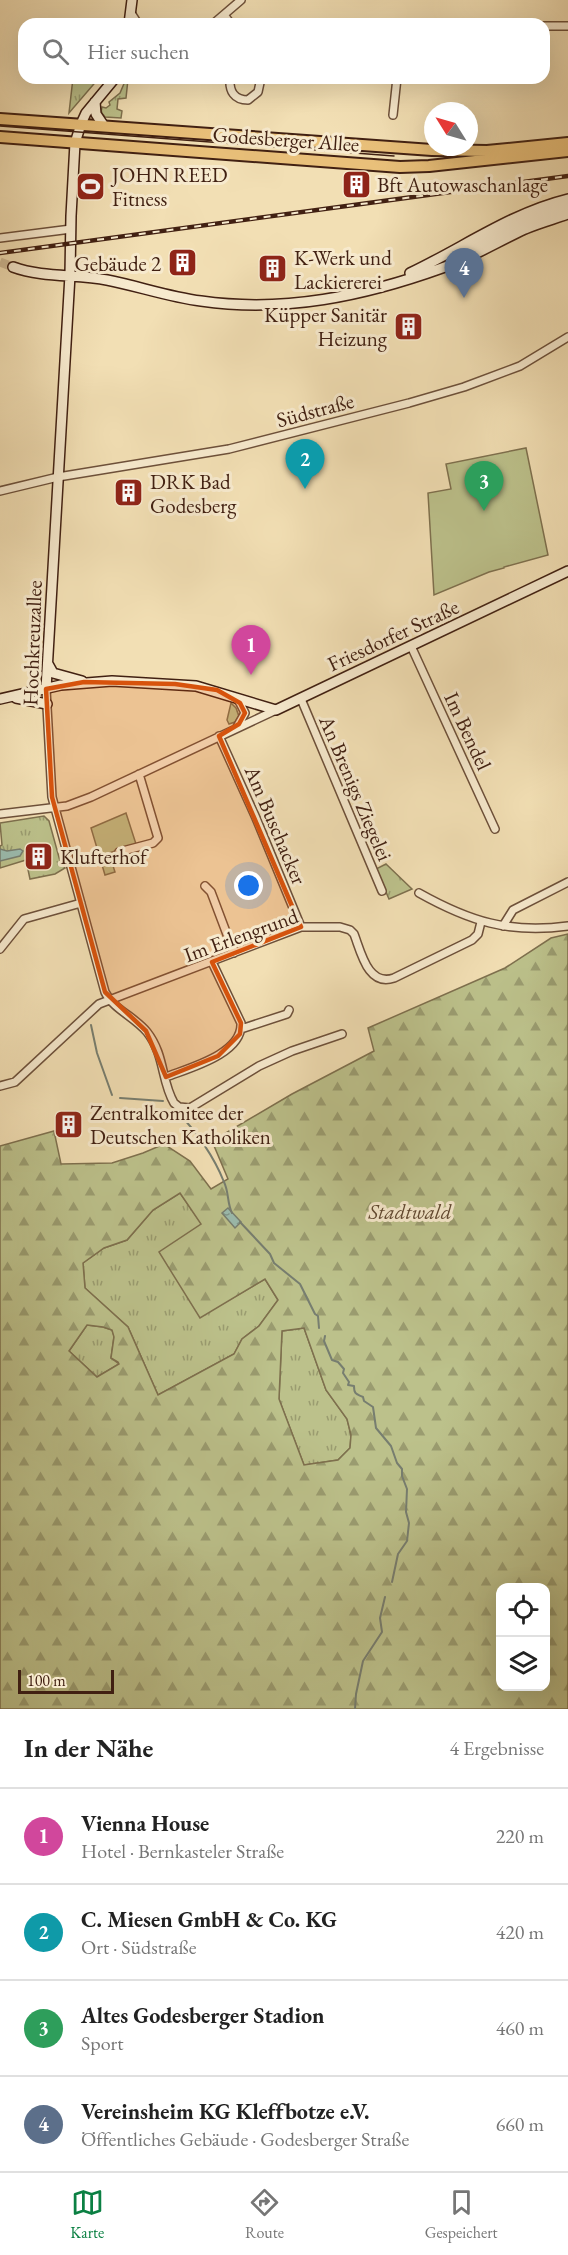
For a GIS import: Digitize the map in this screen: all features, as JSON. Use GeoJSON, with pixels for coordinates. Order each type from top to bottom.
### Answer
{"type":"FeatureCollection","features":[{"type":"Feature","properties":{"kind":"main road","name":"Godesberger Allee"},"geometry":{"type":"LineString","coordinates":[[0,119],[432,150],[487,151],[568,143]]}},
{"type":"Feature","properties":{"kind":"main road"},"geometry":{"type":"LineString","coordinates":[[58,141],[65,138],[67,129],[61,123]]}},
{"type":"Feature","properties":{"kind":"main road","name":"Godesberger Allee"},"geometry":{"type":"LineString","coordinates":[[0,137],[400,167],[568,151]]}},
{"type":"Feature","properties":{"kind":"street"},"geometry":{"type":"LineString","coordinates":[[130,18],[132,0]]}},
{"type":"Feature","properties":{"kind":"street"},"geometry":{"type":"LineString","coordinates":[[220,18],[241,0]]}},
{"type":"Feature","properties":{"kind":"street"},"geometry":{"type":"LineString","coordinates":[[131,13],[134,18]]}},
{"type":"Feature","properties":{"kind":"street"},"geometry":{"type":"LineString","coordinates":[[550,26],[568,26]]}},
{"type":"Feature","properties":{"kind":"street","name":"Hochkreuzallee"},"geometry":{"type":"LineString","coordinates":[[110,84],[81,124],[75,143],[70,275],[46,689],[51,792],[105,992],[111,1001],[146,1031],[159,1052],[172,1100],[179,1107],[190,1108],[259,1066],[292,1051],[342,1034]]}},
{"type":"Feature","properties":{"kind":"street"},"geometry":{"type":"LineString","coordinates":[[230,84],[235,97],[242,100],[248,100],[258,92],[260,84]]}},
{"type":"Feature","properties":{"kind":"street"},"geometry":{"type":"LineString","coordinates":[[393,115],[396,84]]}},
{"type":"Feature","properties":{"kind":"street"},"geometry":{"type":"LineString","coordinates":[[95,102],[96,114],[104,126]]}},
{"type":"Feature","properties":{"kind":"street"},"geometry":{"type":"LineString","coordinates":[[375,290],[436,261],[501,225],[529,212],[568,199]]}},
{"type":"Feature","properties":{"kind":"street"},"geometry":{"type":"LineString","coordinates":[[414,277],[521,222],[568,206]]}},
{"type":"Feature","properties":{"kind":"street"},"geometry":{"type":"LineString","coordinates":[[13,267],[36,273],[108,280],[192,300],[229,304],[293,304],[375,290],[463,260],[525,230],[568,214]]}},
{"type":"Feature","properties":{"kind":"street"},"geometry":{"type":"LineString","coordinates":[[0,238],[71,229]]}},
{"type":"Feature","properties":{"kind":"street","name":"Südstraße"},"geometry":{"type":"LineString","coordinates":[[0,491],[58,477],[229,449],[409,403],[464,387],[520,366],[568,337]]}},
{"type":"Feature","properties":{"kind":"street","name":"Friesdorfer Straße"},"geometry":{"type":"LineString","coordinates":[[0,814],[67,806],[91,797],[568,571]]}},
{"type":"Feature","properties":{"kind":"street","name":"Im Bendel"},"geometry":{"type":"LineString","coordinates":[[411,646],[495,829]]}},
{"type":"Feature","properties":{"kind":"street"},"geometry":{"type":"LineString","coordinates":[[47,662],[53,673],[84,682]]}},
{"type":"Feature","properties":{"kind":"street"},"geometry":{"type":"LineString","coordinates":[[0,699],[84,682],[112,681],[196,686],[276,710]]}},
{"type":"Feature","properties":{"kind":"street"},"geometry":{"type":"LineString","coordinates":[[233,696],[240,703],[244,713],[233,731]]}},
{"type":"Feature","properties":{"kind":"street"},"geometry":{"type":"LineString","coordinates":[[11,697],[46,704]]}},
{"type":"Feature","properties":{"kind":"street","name":"An Brenigs Ziegelei"},"geometry":{"type":"LineString","coordinates":[[301,699],[382,891]]}},
{"type":"Feature","properties":{"kind":"street","name":"Am Buschacker"},"geometry":{"type":"LineString","coordinates":[[219,736],[301,927]]}},
{"type":"Feature","properties":{"kind":"street"},"geometry":{"type":"LineString","coordinates":[[119,852],[153,843],[158,838],[139,774]]}},
{"type":"Feature","properties":{"kind":"street"},"geometry":{"type":"LineString","coordinates":[[503,926],[513,910],[568,882]]}},
{"type":"Feature","properties":{"kind":"street"},"geometry":{"type":"LineString","coordinates":[[205,886],[211,892],[234,954]]}},
{"type":"Feature","properties":{"kind":"street"},"geometry":{"type":"LineString","coordinates":[[419,893],[453,912],[481,922],[503,926],[545,928],[568,926]]}},
{"type":"Feature","properties":{"kind":"street"},"geometry":{"type":"LineString","coordinates":[[0,949],[24,919],[81,903]]}},
{"type":"Feature","properties":{"kind":"street","name":"Im Erlengrund"},"geometry":{"type":"LineString","coordinates":[[0,1086],[15,1082],[97,1006],[301,927],[340,927],[350,930],[354,934],[370,972],[385,980],[472,940],[478,934],[481,922]]}},
{"type":"Feature","properties":{"kind":"street"},"geometry":{"type":"LineString","coordinates":[[166,1077],[224,1052],[237,1039],[241,1029],[241,1023],[212,962]]}},
{"type":"Feature","properties":{"kind":"street"},"geometry":{"type":"LineString","coordinates":[[241,1029],[287,1014],[289,1010]]}},
{"type":"Feature","properties":{"kind":"highlighted area"},"geometry":{"type":"Polygon","coordinates":[[[84,682],[175,684],[217,690],[240,703],[245,713],[239,724],[219,736],[301,927],[212,962],[241,1023],[240,1034],[218,1056],[166,1077],[146,1031],[105,992],[52,797],[46,689],[84,682]]]}},
{"type":"Feature","properties":{"kind":"green space"},"geometry":{"type":"Polygon","coordinates":[[[72,84],[94,84],[69,113],[72,84]]]}},
{"type":"Feature","properties":{"kind":"green space"},"geometry":{"type":"Polygon","coordinates":[[[124,84],[127,84],[126,98],[118,99],[117,109],[122,111],[121,118],[105,117],[101,112],[102,107],[106,108],[110,105],[109,102],[120,93],[124,84]]]}},
{"type":"Feature","properties":{"kind":"green space"},"geometry":{"type":"Polygon","coordinates":[[[526,448],[548,555],[489,572],[434,595],[428,493],[451,489],[446,464],[526,448]]]}},
{"type":"Feature","properties":{"kind":"green space"},"geometry":{"type":"Polygon","coordinates":[[[231,703],[239,716],[235,722],[229,724],[227,720],[231,703]]]}},
{"type":"Feature","properties":{"kind":"green space"},"geometry":{"type":"Polygon","coordinates":[[[126,813],[136,844],[109,853],[115,872],[105,875],[91,828],[126,813]]]}},
{"type":"Feature","properties":{"kind":"green space"},"geometry":{"type":"Polygon","coordinates":[[[44,816],[49,821],[60,861],[65,868],[55,874],[30,879],[26,860],[0,868],[0,846],[2,845],[0,823],[44,816]]]}},
{"type":"Feature","properties":{"kind":"green space"},"geometry":{"type":"Polygon","coordinates":[[[386,864],[412,889],[389,899],[376,869],[386,864]]]}},
{"type":"Feature","properties":{"kind":"green space","name":"Stadtwald"},"geometry":{"type":"Polygon","coordinates":[[[568,934],[568,1709],[0,1709],[0,1146],[54,1131],[61,1164],[112,1163],[164,1144],[190,1161],[211,1189],[228,1179],[212,1141],[292,1094],[374,1051],[368,1028],[505,968],[551,938],[568,934]],[[180,1193],[153,1210],[127,1240],[104,1248],[83,1263],[85,1288],[128,1327],[158,1395],[234,1354],[242,1339],[259,1326],[278,1300],[265,1279],[200,1318],[159,1252],[201,1224],[180,1193]],[[87,1325],[69,1351],[97,1377],[119,1364],[111,1358],[114,1337],[112,1330],[87,1325]],[[304,1328],[282,1331],[279,1399],[304,1465],[338,1460],[350,1448],[351,1435],[347,1419],[326,1390],[304,1328]]]}},
{"type":"Feature","properties":{"kind":"green space"},"geometry":{"type":"Polygon","coordinates":[[[180,1193],[202,1224],[200,1317],[265,1279],[278,1300],[259,1326],[242,1339],[234,1354],[158,1395],[128,1327],[85,1288],[83,1263],[104,1248],[127,1240],[153,1210],[180,1193]]]}},
{"type":"Feature","properties":{"kind":"green space"},"geometry":{"type":"Polygon","coordinates":[[[87,1325],[112,1330],[114,1336],[111,1358],[119,1364],[97,1377],[69,1351],[87,1325]]]}},
{"type":"Feature","properties":{"kind":"green space"},"geometry":{"type":"Polygon","coordinates":[[[304,1328],[326,1390],[347,1419],[351,1435],[350,1448],[338,1460],[304,1465],[279,1399],[282,1331],[304,1328]]]}},
{"type":"Feature","properties":{"kind":"water"},"geometry":{"type":"Polygon","coordinates":[[[0,849],[23,851],[20,856],[0,861],[0,849]]]}},
{"type":"Feature","properties":{"kind":"water"},"geometry":{"type":"Polygon","coordinates":[[[228,1208],[241,1222],[235,1228],[222,1213],[228,1208]]]}},
{"type":"Feature","properties":{"kind":"waterway"},"geometry":{"type":"LineString","coordinates":[[91,1025],[97,1053],[112,1095]]}},
{"type":"Feature","properties":{"kind":"waterway"},"geometry":{"type":"LineString","coordinates":[[120,1098],[163,1101]]}},
{"type":"Feature","properties":{"kind":"waterway"},"geometry":{"type":"LineString","coordinates":[[174,1108],[209,1152],[226,1186],[232,1213]]}},
{"type":"Feature","properties":{"kind":"waterway"},"geometry":{"type":"LineString","coordinates":[[240,1222],[270,1254],[274,1263],[300,1284],[318,1316],[319,1328]]}},
{"type":"Feature","properties":{"kind":"waterway"},"geometry":{"type":"LineString","coordinates":[[325,1336],[324,1341],[332,1360],[338,1362],[344,1369],[343,1373],[349,1382],[348,1385],[354,1386],[356,1394],[363,1397],[364,1401],[373,1407],[376,1428],[391,1446],[397,1463],[402,1469],[407,1489],[406,1512],[409,1523],[407,1541],[398,1554],[392,1582]]}},
{"type":"Feature","properties":{"kind":"waterway"},"geometry":{"type":"LineString","coordinates":[[355,1709],[363,1661],[382,1632],[380,1618],[385,1597]]}},
{"type":"Feature","properties":{"kind":"tunnel"},"geometry":{"type":"LineString","coordinates":[[0,262],[13,267]]}},
{"type":"Feature","properties":{"kind":"tram line"},"geometry":{"type":"LineString","coordinates":[[0,126],[394,156]]}},
{"type":"Feature","properties":{"kind":"railway"},"geometry":{"type":"LineString","coordinates":[[0,253],[568,176]]}},
{"type":"Feature","properties":{"kind":"place","name":"Bft Autowaschanlage"},"geometry":{"type":"Point","coordinates":[356,184]}},
{"type":"Feature","properties":{"kind":"place","name":"JOHN REED Fitness"},"geometry":{"type":"Point","coordinates":[91,186]}},
{"type":"Feature","properties":{"kind":"place","name":"Gebäude 2"},"geometry":{"type":"Point","coordinates":[182,263]}},
{"type":"Feature","properties":{"kind":"place","name":"K-Werk und Lackiererei"},"geometry":{"type":"Point","coordinates":[273,269]}},
{"type":"Feature","properties":{"kind":"place","name":"Vereinsheim KG Kleffbotze e.V."},"geometry":{"type":"Point","coordinates":[464,298]}},
{"type":"Feature","properties":{"kind":"place","name":"Küpper Sanitär Heizung"},"geometry":{"type":"Point","coordinates":[408,326]}},
{"type":"Feature","properties":{"kind":"place","name":"C. Miesen GmbH & Co. KG"},"geometry":{"type":"Point","coordinates":[305,489]}},
{"type":"Feature","properties":{"kind":"place","name":"DRK Bad Godesberg"},"geometry":{"type":"Point","coordinates":[129,493]}},
{"type":"Feature","properties":{"kind":"place","name":"Altes Godesberger Stadion"},"geometry":{"type":"Point","coordinates":[484,511]}},
{"type":"Feature","properties":{"kind":"place","name":"Vienna House"},"geometry":{"type":"Point","coordinates":[251,675]}},
{"type":"Feature","properties":{"kind":"place","name":"Klufterhof"},"geometry":{"type":"Point","coordinates":[39,856]}},
{"type":"Feature","properties":{"kind":"place","name":"Zentralkomitee der Deutschen Katholiken"},"geometry":{"type":"Point","coordinates":[69,1124]}}]}
